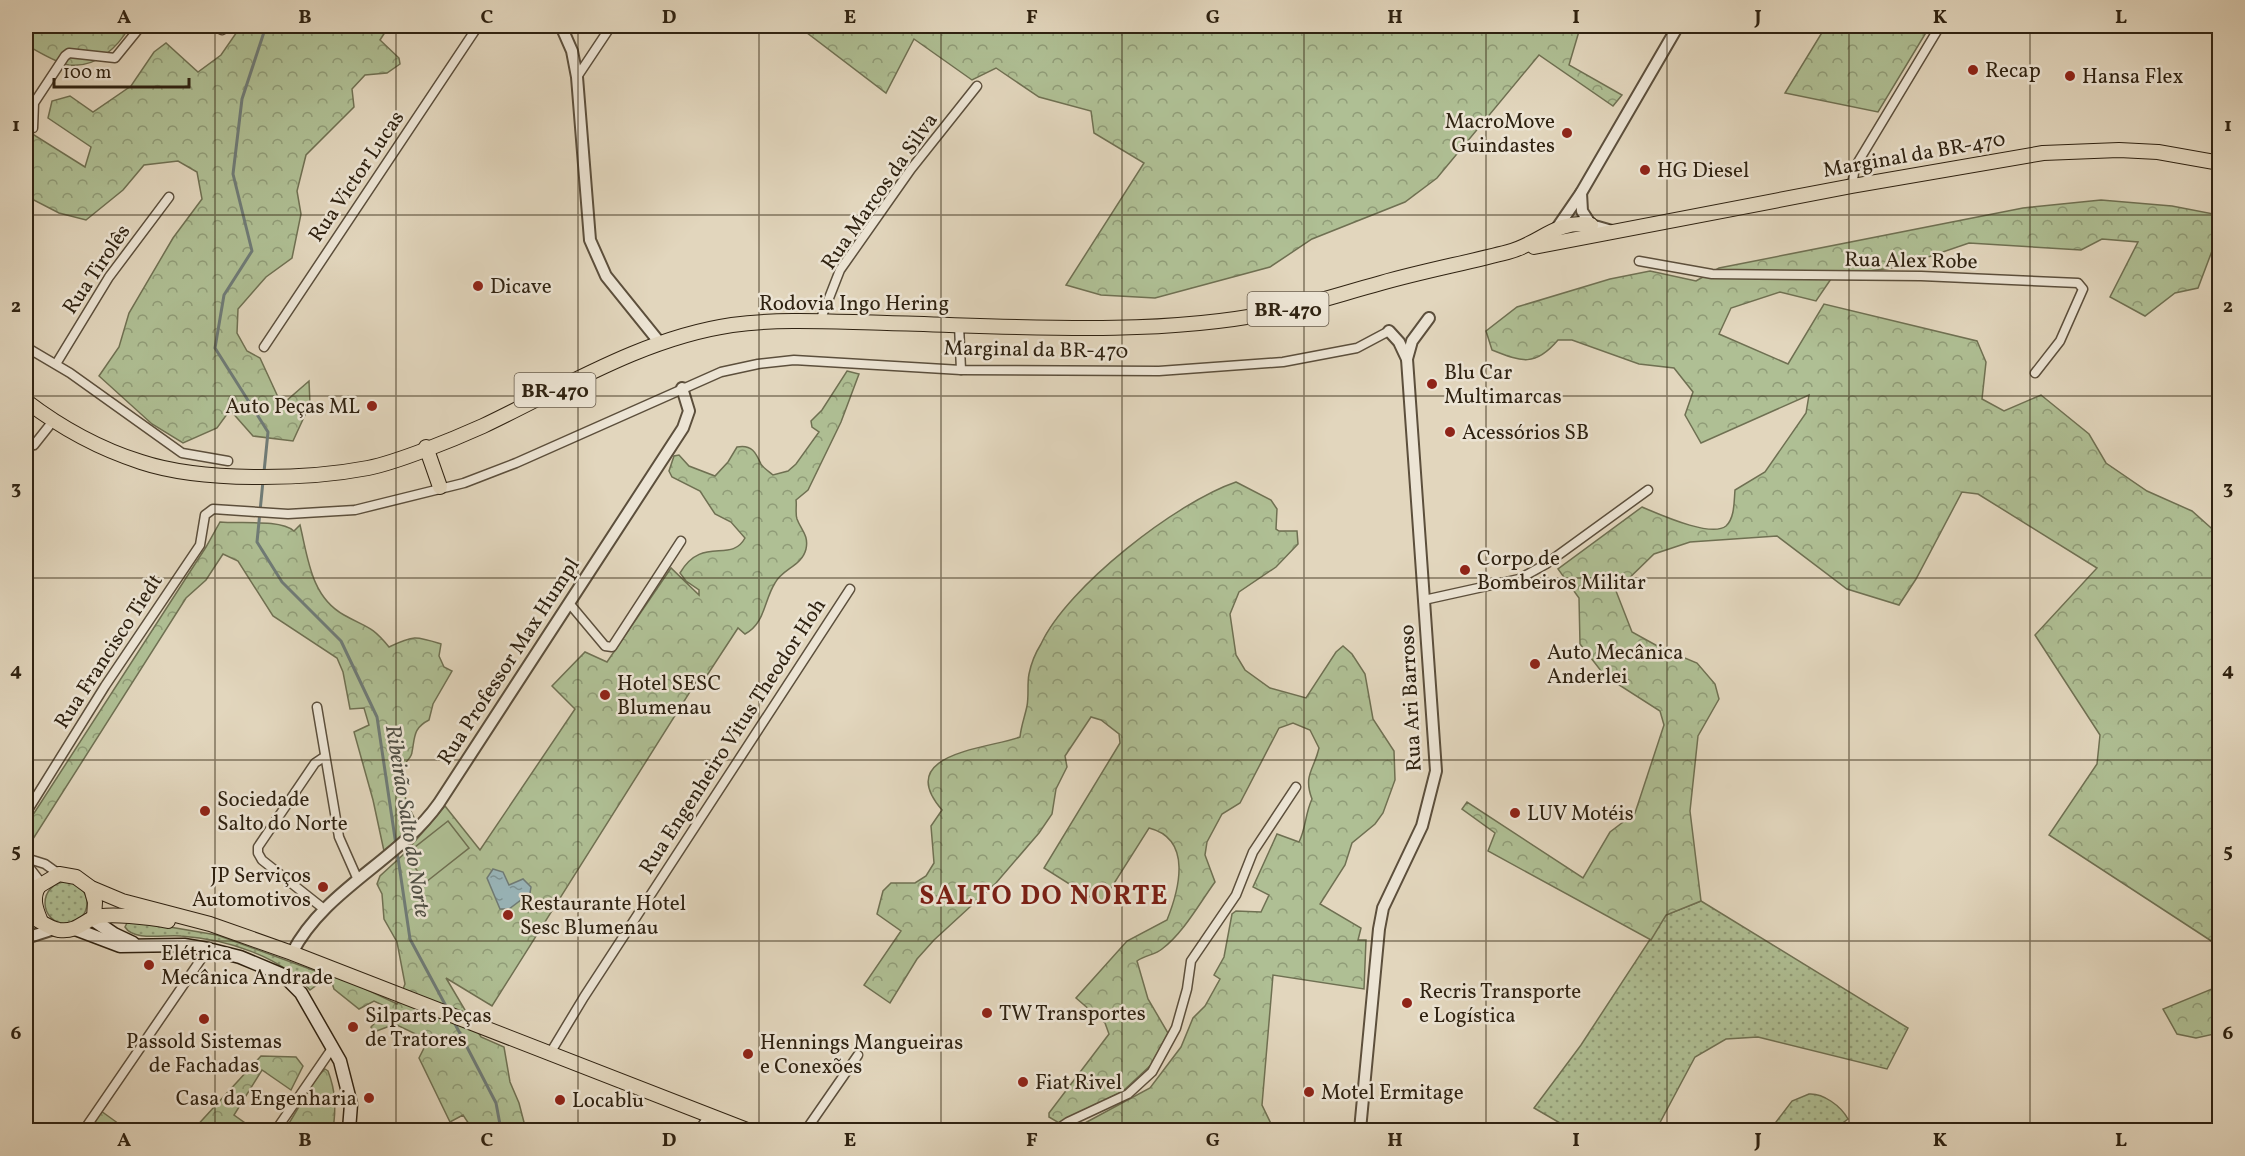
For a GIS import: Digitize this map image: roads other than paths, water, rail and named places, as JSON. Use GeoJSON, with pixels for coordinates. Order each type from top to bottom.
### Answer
{"type":"FeatureCollection","features":[{"type":"Feature","properties":{"kind":"main road","name":"Marginal da BR-470"},"geometry":{"type":"LineString","coordinates":[[1511,251],[1852,186],[2043,153],[2085,149],[2157,152],[2220,163]]}},
{"type":"Feature","properties":{"kind":"main road"},"geometry":{"type":"LineString","coordinates":[[1511,251],[1529,245],[1557,228],[1573,224],[1591,225]]}},
{"type":"Feature","properties":{"kind":"main road","name":"Rodovia Ingo Hering"},"geometry":{"type":"LineString","coordinates":[[26,401],[53,421],[140,462],[176,471],[240,476],[372,467],[478,428],[619,360],[660,343],[731,325],[820,321],[960,325],[1194,324],[1273,312],[1511,251]]}},
{"type":"Feature","properties":{"kind":"main road"},"geometry":{"type":"LineString","coordinates":[[426,447],[440,487]]}},
{"type":"Feature","properties":{"kind":"main road"},"geometry":{"type":"LineString","coordinates":[[45,923],[35,908],[36,886],[59,874],[76,877],[91,888],[122,901],[210,924],[292,953],[747,1131]]}},
{"type":"Feature","properties":{"kind":"main road"},"geometry":{"type":"LineString","coordinates":[[91,888],[95,902],[93,919]]}},
{"type":"Feature","properties":{"kind":"main road"},"geometry":{"type":"LineString","coordinates":[[26,914],[45,923],[75,929],[120,946],[184,945],[208,949],[240,957],[283,975],[301,993],[333,1047],[346,1079],[351,1104],[349,1131]]}},
{"type":"Feature","properties":{"kind":"main road"},"geometry":{"type":"LineString","coordinates":[[75,929],[93,919],[138,916],[251,939]]}},
{"type":"Feature","properties":{"kind":"main road"},"geometry":{"type":"LineString","coordinates":[[93,919],[114,934],[146,946]]}},
{"type":"Feature","properties":{"kind":"street"},"geometry":{"type":"LineString","coordinates":[[33,128],[34,103],[65,56],[69,54],[115,58],[141,26]]}},
{"type":"Feature","properties":{"kind":"street","name":"Rua Victor Lucas"},"geometry":{"type":"LineString","coordinates":[[264,347],[478,26]]}},
{"type":"Feature","properties":{"kind":"street"},"geometry":{"type":"LineString","coordinates":[[561,26],[572,51],[577,77],[590,240],[606,276],[660,343]]}},
{"type":"Feature","properties":{"kind":"street"},"geometry":{"type":"LineString","coordinates":[[577,77],[611,26]]}},
{"type":"Feature","properties":{"kind":"street"},"geometry":{"type":"LineString","coordinates":[[1557,228],[1581,193],[1678,26]]}},
{"type":"Feature","properties":{"kind":"street"},"geometry":{"type":"LineString","coordinates":[[1852,186],[1855,167],[1940,26]]}},
{"type":"Feature","properties":{"kind":"street","name":"Rua Marcos da Silva"},"geometry":{"type":"LineString","coordinates":[[820,321],[840,270],[911,169],[977,86]]}},
{"type":"Feature","properties":{"kind":"street"},"geometry":{"type":"LineString","coordinates":[[1581,193],[1582,211],[1591,225]]}},
{"type":"Feature","properties":{"kind":"street","name":"Rua Tirolês"},"geometry":{"type":"LineString","coordinates":[[56,364],[109,277],[169,196]]}},
{"type":"Feature","properties":{"kind":"street","name":"Marginal da BR-470"},"geometry":{"type":"LineString","coordinates":[[1591,225],[1617,231]]}},
{"type":"Feature","properties":{"kind":"street","name":"Rua Alex Robe"},"geometry":{"type":"LineString","coordinates":[[1639,261],[1712,274],[1921,276],[2078,283],[2083,289],[2060,341],[2036,373]]}},
{"type":"Feature","properties":{"kind":"street","name":"Rua Ari Barroso"},"geometry":{"type":"LineString","coordinates":[[1360,1131],[1379,929],[1383,908],[1422,826],[1436,771],[1407,359],[1412,341],[1429,318]]}},
{"type":"Feature","properties":{"kind":"street"},"geometry":{"type":"LineString","coordinates":[[960,325],[961,370]]}},
{"type":"Feature","properties":{"kind":"street","name":"Marginal da BR-470"},"geometry":{"type":"LineString","coordinates":[[229,511],[288,514],[356,510],[440,487],[464,483],[516,463],[721,372],[794,360],[961,370],[1159,371],[1283,362],[1358,348],[1389,331]]}},
{"type":"Feature","properties":{"kind":"street","name":"Rua Ari Barroso"},"geometry":{"type":"LineString","coordinates":[[1389,331],[1399,342],[1407,359]]}},
{"type":"Feature","properties":{"kind":"street"},"geometry":{"type":"LineString","coordinates":[[26,347],[56,364],[182,453],[228,461]]}},
{"type":"Feature","properties":{"kind":"street","name":"Rua Professor Max Humpl"},"geometry":{"type":"LineString","coordinates":[[292,953],[302,935],[324,909],[413,835],[439,803],[683,428],[689,411],[682,388]]}},
{"type":"Feature","properties":{"kind":"street"},"geometry":{"type":"LineString","coordinates":[[26,441],[34,445],[53,421]]}},
{"type":"Feature","properties":{"kind":"street"},"geometry":{"type":"LineString","coordinates":[[1424,600],[1519,579],[1546,564],[1648,490]]}},
{"type":"Feature","properties":{"kind":"street","name":"Rua Francisco Tiedt"},"geometry":{"type":"LineString","coordinates":[[26,813],[105,686],[200,545],[205,515],[213,509],[229,511]]}},
{"type":"Feature","properties":{"kind":"street"},"geometry":{"type":"LineString","coordinates":[[569,603],[605,646],[612,647],[681,542]]}},
{"type":"Feature","properties":{"kind":"street","name":"Rua Engenheiro Vitus Theodor Hoh"},"geometry":{"type":"LineString","coordinates":[[549,1055],[584,997],[850,589]]}},
{"type":"Feature","properties":{"kind":"street"},"geometry":{"type":"LineString","coordinates":[[317,707],[339,837],[358,880]]}},
{"type":"Feature","properties":{"kind":"street"},"geometry":{"type":"LineString","coordinates":[[324,757],[315,763],[258,847],[262,860],[324,909]]}},
{"type":"Feature","properties":{"kind":"street"},"geometry":{"type":"LineString","coordinates":[[1056,1131],[1068,1122],[1128,1094],[1152,1072],[1176,1028],[1187,989],[1191,961],[1236,895],[1253,852],[1296,787]]}},
{"type":"Feature","properties":{"kind":"street"},"geometry":{"type":"LineString","coordinates":[[26,858],[45,864],[59,874]]}},
{"type":"Feature","properties":{"kind":"street"},"geometry":{"type":"LineString","coordinates":[[26,863],[36,886]]}},
{"type":"Feature","properties":{"kind":"street"},"geometry":{"type":"LineString","coordinates":[[30,937],[45,923]]}},
{"type":"Feature","properties":{"kind":"street"},"geometry":{"type":"LineString","coordinates":[[84,1131],[208,949]]}},
{"type":"Feature","properties":{"kind":"street"},"geometry":{"type":"LineString","coordinates":[[276,1131],[333,1047]]}},
{"type":"Feature","properties":{"kind":"street"},"geometry":{"type":"LineString","coordinates":[[806,1131],[858,1056]]}},
{"type":"Feature","properties":{"kind":"street"},"geometry":{"type":"LineString","coordinates":[[699,1131],[709,1116]]}},
{"type":"Feature","properties":{"kind":"water"},"geometry":{"type":"Polygon","coordinates":[[[493,869],[503,872],[509,885],[523,879],[531,887],[530,893],[509,909],[500,909],[487,878],[493,869]]]}},
{"type":"Feature","properties":{"kind":"waterway","name":"Ribeirão Salto do Norte"},"geometry":{"type":"LineString","coordinates":[[264,472],[268,432],[215,348],[224,295],[252,251],[233,174],[242,99],[266,26]]}},
{"type":"Feature","properties":{"kind":"waterway","name":"Ribeirão Salto do Norte"},"geometry":{"type":"LineString","coordinates":[[263,481],[257,542],[282,582],[341,641],[377,717],[396,845]]}},
{"type":"Feature","properties":{"kind":"waterway","name":"Ribeirão Salto do Norte"},"geometry":{"type":"LineString","coordinates":[[397,851],[410,939],[447,1008]]}},
{"type":"Feature","properties":{"kind":"waterway","name":"Ribeirão Salto do Norte"},"geometry":{"type":"LineString","coordinates":[[454,1022],[496,1103],[501,1130]]}},
{"type":"Feature","properties":{"kind":"place","name":"Recap"},"geometry":{"type":"Point","coordinates":[1973,70]}},
{"type":"Feature","properties":{"kind":"place","name":"Hansa Flex"},"geometry":{"type":"Point","coordinates":[2070,76]}},
{"type":"Feature","properties":{"kind":"place","name":"MacroMove Guindastes"},"geometry":{"type":"Point","coordinates":[1567,133]}},
{"type":"Feature","properties":{"kind":"place","name":"HG Diesel"},"geometry":{"type":"Point","coordinates":[1645,170]}},
{"type":"Feature","properties":{"kind":"place","name":"Dicave"},"geometry":{"type":"Point","coordinates":[478,286]}},
{"type":"Feature","properties":{"kind":"place","name":"Blu Car Multimarcas"},"geometry":{"type":"Point","coordinates":[1432,384]}},
{"type":"Feature","properties":{"kind":"place","name":"Auto Peças ML"},"geometry":{"type":"Point","coordinates":[372,406]}},
{"type":"Feature","properties":{"kind":"place","name":"Acessórios SB"},"geometry":{"type":"Point","coordinates":[1450,432]}},
{"type":"Feature","properties":{"kind":"place","name":"Corpo de Bombeiros Militar"},"geometry":{"type":"Point","coordinates":[1465,570]}},
{"type":"Feature","properties":{"kind":"place","name":"Auto Mecânica Anderlei"},"geometry":{"type":"Point","coordinates":[1535,664]}},
{"type":"Feature","properties":{"kind":"place","name":"Hotel SESC Blumenau"},"geometry":{"type":"Point","coordinates":[605,695]}},
{"type":"Feature","properties":{"kind":"place","name":"Sociedade Salto do Norte"},"geometry":{"type":"Point","coordinates":[205,811]}},
{"type":"Feature","properties":{"kind":"place","name":"LUV Motéis"},"geometry":{"type":"Point","coordinates":[1515,813]}},
{"type":"Feature","properties":{"kind":"place","name":"JP Serviços Automotivos"},"geometry":{"type":"Point","coordinates":[323,887]}},
{"type":"Feature","properties":{"kind":"place","name":"Restaurante Hotel Sesc Blumenau"},"geometry":{"type":"Point","coordinates":[508,915]}},
{"type":"Feature","properties":{"kind":"place","name":"Elétrica Mecânica Andrade"},"geometry":{"type":"Point","coordinates":[149,965]}},
{"type":"Feature","properties":{"kind":"place","name":"Recris Transporte e Logística"},"geometry":{"type":"Point","coordinates":[1407,1003]}},
{"type":"Feature","properties":{"kind":"place","name":"TW Transportes"},"geometry":{"type":"Point","coordinates":[987,1013]}},
{"type":"Feature","properties":{"kind":"place","name":"Passold Sistemas de Fachadas"},"geometry":{"type":"Point","coordinates":[204,1019]}},
{"type":"Feature","properties":{"kind":"place","name":"Silparts Peças de Tratores"},"geometry":{"type":"Point","coordinates":[353,1027]}},
{"type":"Feature","properties":{"kind":"place","name":"Hennings Mangueiras e Conexões"},"geometry":{"type":"Point","coordinates":[748,1054]}},
{"type":"Feature","properties":{"kind":"place","name":"Fiat Rivel"},"geometry":{"type":"Point","coordinates":[1023,1082]}},
{"type":"Feature","properties":{"kind":"place","name":"Motel Ermitage"},"geometry":{"type":"Point","coordinates":[1309,1092]}},
{"type":"Feature","properties":{"kind":"place","name":"Casa da Engenharia"},"geometry":{"type":"Point","coordinates":[369,1098]}},
{"type":"Feature","properties":{"kind":"place","name":"Locablu"},"geometry":{"type":"Point","coordinates":[560,1100]}},
{"type":"Feature","properties":{"kind":"district","name":"SALTO DO NORTE"},"geometry":{"type":"Point","coordinates":[1044,895]}}]}
